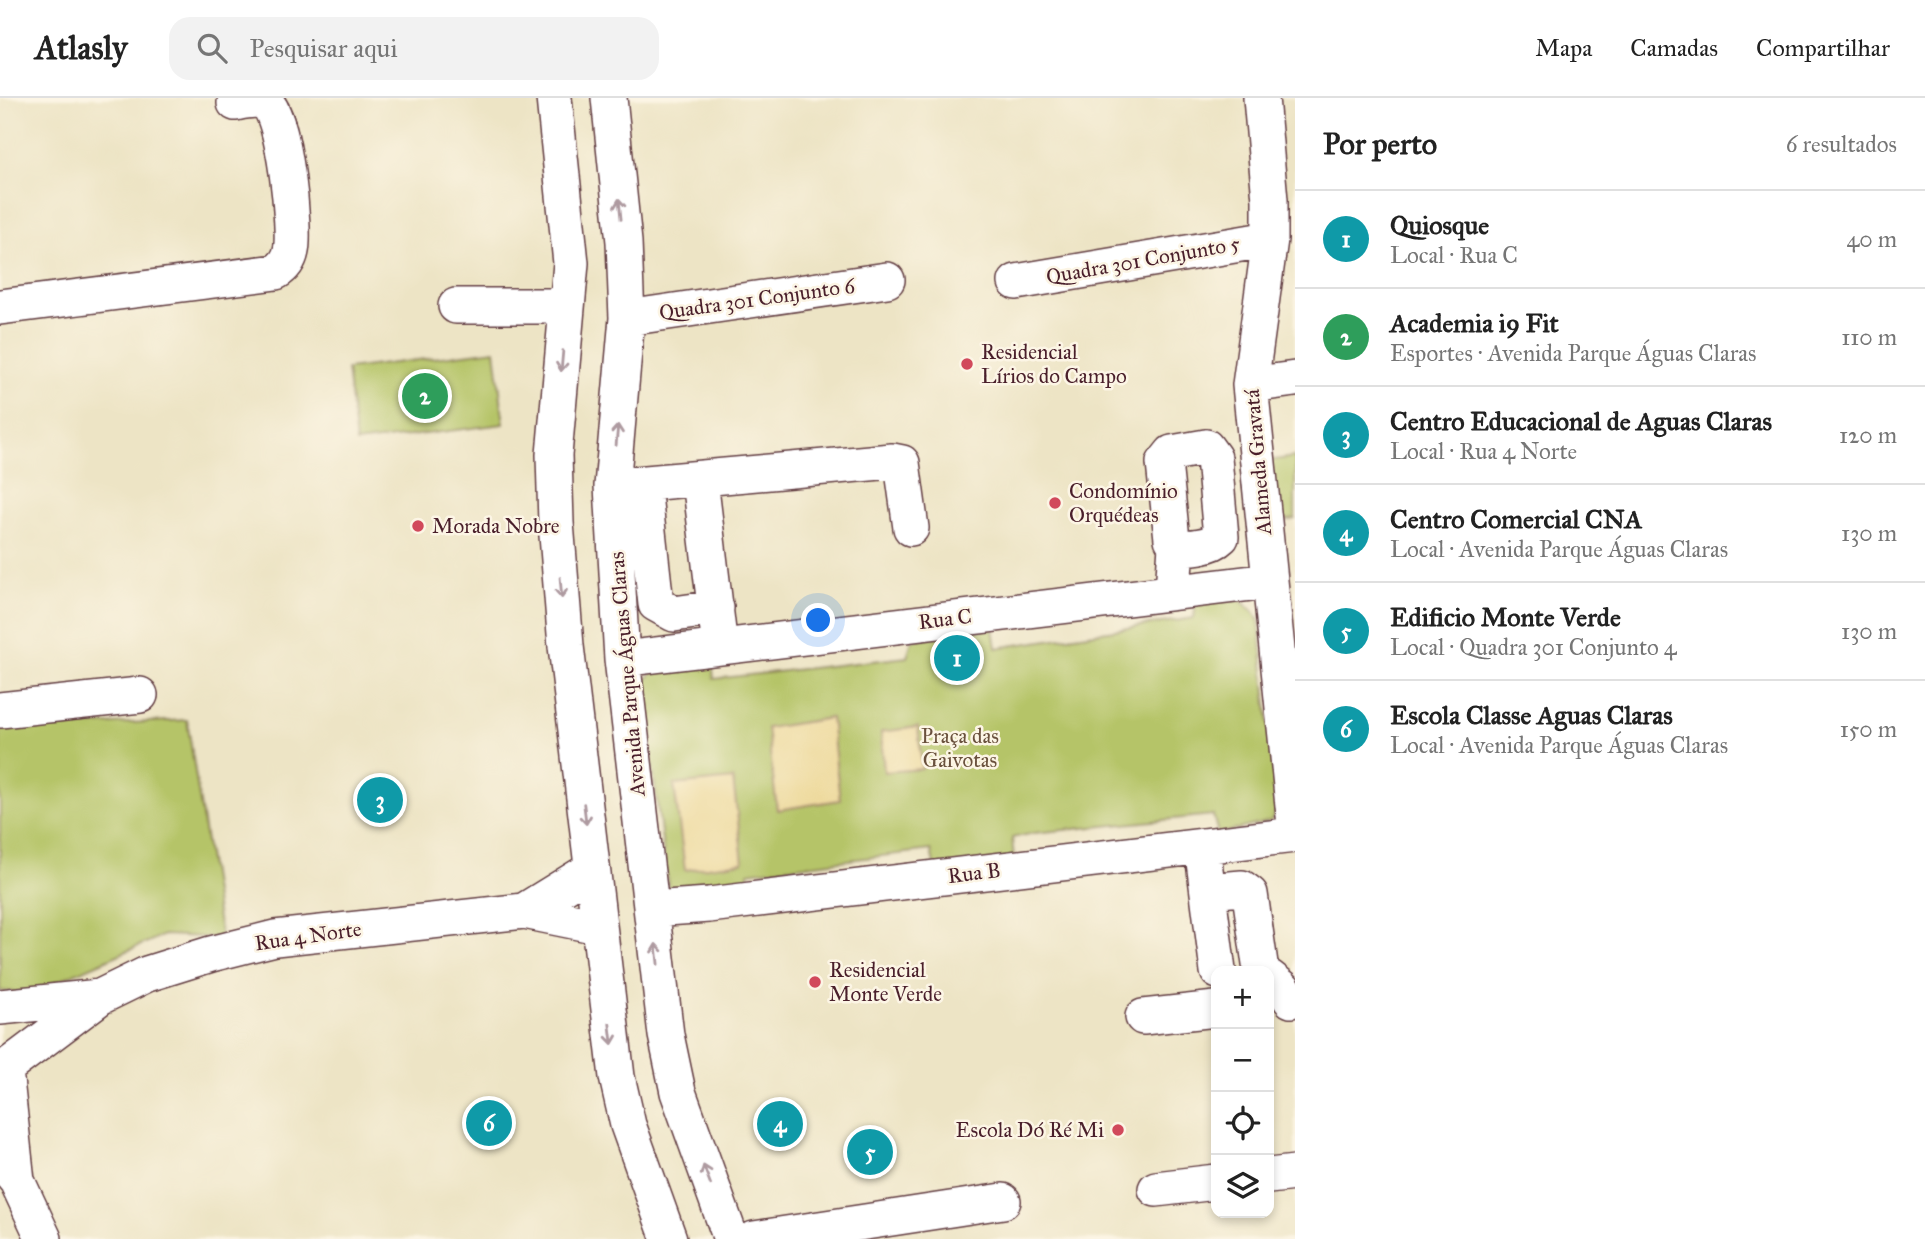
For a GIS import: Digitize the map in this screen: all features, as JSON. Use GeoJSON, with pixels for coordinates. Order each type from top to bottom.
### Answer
{"type":"FeatureCollection","features":[{"type":"Feature","properties":{"kind":"street"},"geometry":{"type":"LineString","coordinates":[[554,98],[569,237],[567,306],[554,455],[565,646],[621,1100],[669,1239]]}},
{"type":"Feature","properties":{"kind":"street","name":"Avenida Parque Águas Claras"},"geometry":{"type":"LineString","coordinates":[[609,98],[624,242],[627,318],[628,486],[622,659],[666,1035],[678,1092],[731,1239]]}},
{"type":"Feature","properties":{"kind":"street","name":"Alameda Gravatá"},"geometry":{"type":"LineString","coordinates":[[1261,98],[1283,198],[1270,239],[1250,384],[1269,581],[1289,709],[1295,825]]}},
{"type":"Feature","properties":{"kind":"street"},"geometry":{"type":"LineString","coordinates":[[0,307],[276,272],[285,265],[293,237],[278,121],[267,104],[258,100],[234,103]]}},
{"type":"Feature","properties":{"kind":"street","name":"Quadra 301 Conjunto 5"},"geometry":{"type":"LineString","coordinates":[[1016,282],[1270,239]]}},
{"type":"Feature","properties":{"kind":"street","name":"Quadra 301 Conjunto 6"},"geometry":{"type":"LineString","coordinates":[[627,318],[887,280]]}},
{"type":"Feature","properties":{"kind":"street"},"geometry":{"type":"LineString","coordinates":[[456,306],[567,306]]}},
{"type":"Feature","properties":{"kind":"street"},"geometry":{"type":"LineString","coordinates":[[1250,384],[1295,379]]}},
{"type":"Feature","properties":{"kind":"street"},"geometry":{"type":"LineString","coordinates":[[1206,447],[1214,457],[1220,537],[1213,543],[1183,548],[1176,545],[1172,539],[1166,458],[1172,453],[1206,447],[1213,435],[1227,424],[1254,419]]}},
{"type":"Feature","properties":{"kind":"street"},"geometry":{"type":"LineString","coordinates":[[716,608],[674,614],[656,604],[628,486],[902,463],[911,528]]}},
{"type":"Feature","properties":{"kind":"street"},"geometry":{"type":"LineString","coordinates":[[701,480],[720,645]]}},
{"type":"Feature","properties":{"kind":"street"},"geometry":{"type":"LineString","coordinates":[[1173,592],[1176,545]]}},
{"type":"Feature","properties":{"kind":"street","name":"Rua C"},"geometry":{"type":"LineString","coordinates":[[622,659],[720,645],[1269,581]]}},
{"type":"Feature","properties":{"kind":"street"},"geometry":{"type":"LineString","coordinates":[[0,710],[140,695]]}},
{"type":"Feature","properties":{"kind":"street","name":"Rua B"},"geometry":{"type":"LineString","coordinates":[[652,909],[1295,835]]}},
{"type":"Feature","properties":{"kind":"street"},"geometry":{"type":"LineString","coordinates":[[1202,846],[1217,966]]}},
{"type":"Feature","properties":{"kind":"street","name":"Rua 4 Norte"},"geometry":{"type":"LineString","coordinates":[[524,911],[592,869]]}},
{"type":"Feature","properties":{"kind":"street"},"geometry":{"type":"LineString","coordinates":[[1208,891],[1242,888],[1250,894],[1260,966]]}},
{"type":"Feature","properties":{"kind":"street","name":"Rua 4 Norte"},"geometry":{"type":"LineString","coordinates":[[6,1077],[100,997],[147,974],[211,954],[275,938],[524,911],[598,926]]}},
{"type":"Feature","properties":{"kind":"street","name":"Rua 4 Norte"},"geometry":{"type":"LineString","coordinates":[[0,1007],[100,997]]}},
{"type":"Feature","properties":{"kind":"street"},"geometry":{"type":"LineString","coordinates":[[1143,1017],[1211,1010]]}},
{"type":"Feature","properties":{"kind":"street"},"geometry":{"type":"LineString","coordinates":[[0,1022],[12,1048],[6,1077],[8,1171],[38,1235]]}},
{"type":"Feature","properties":{"kind":"street"},"geometry":{"type":"LineString","coordinates":[[1274,1175],[1295,1173]]}},
{"type":"Feature","properties":{"kind":"street"},"geometry":{"type":"LineString","coordinates":[[1156,1189],[1211,1183]]}},
{"type":"Feature","properties":{"kind":"street"},"geometry":{"type":"LineString","coordinates":[[754,1239],[1003,1201]]}},
{"type":"Feature","properties":{"kind":"green space"},"geometry":{"type":"Polygon","coordinates":[[[495,350],[504,424],[356,443],[347,369],[495,350]]]}},
{"type":"Feature","properties":{"kind":"green space"},"geometry":{"type":"Polygon","coordinates":[[[1295,457],[1295,519],[1272,522],[1267,461],[1295,457]]]}},
{"type":"Feature","properties":{"kind":"green space","name":"Praça das Gaivotas"},"geometry":{"type":"Polygon","coordinates":[[[1240,600],[1259,620],[1277,809],[1271,821],[1218,834],[1213,815],[1034,833],[1012,838],[1014,859],[935,869],[931,850],[748,872],[751,892],[678,896],[668,886],[642,687],[647,678],[662,667],[712,661],[714,679],[907,657],[912,640],[993,628],[996,648],[1194,618],[1196,602],[1240,600]]]}},
{"type":"Feature","properties":{"kind":"green space"},"geometry":{"type":"Polygon","coordinates":[[[187,720],[221,938],[164,935],[30,993],[0,991],[0,730],[187,720]]]}},
{"type":"Feature","properties":{"kind":"sand"},"geometry":{"type":"Polygon","coordinates":[[[831,718],[840,800],[777,810],[767,728],[831,718]]]}},
{"type":"Feature","properties":{"kind":"sand"},"geometry":{"type":"Polygon","coordinates":[[[918,727],[922,769],[884,772],[881,732],[918,727]]]}},
{"type":"Feature","properties":{"kind":"sand"},"geometry":{"type":"Polygon","coordinates":[[[733,779],[743,862],[685,870],[674,785],[733,779]]]}},
{"type":"Feature","properties":{"kind":"place","name":"Residencial Lírios do Campo"},"geometry":{"type":"Point","coordinates":[967,364]}},
{"type":"Feature","properties":{"kind":"place","name":"Academia i9 Fit"},"geometry":{"type":"Point","coordinates":[425,396]}},
{"type":"Feature","properties":{"kind":"place","name":"Condomínio Orquédeas"},"geometry":{"type":"Point","coordinates":[1055,503]}},
{"type":"Feature","properties":{"kind":"place","name":"Morada Nobre"},"geometry":{"type":"Point","coordinates":[418,526]}},
{"type":"Feature","properties":{"kind":"place","name":"Quiosque"},"geometry":{"type":"Point","coordinates":[957,658]}},
{"type":"Feature","properties":{"kind":"place","name":"Centro Educacional de Aguas Claras"},"geometry":{"type":"Point","coordinates":[380,800]}},
{"type":"Feature","properties":{"kind":"place","name":"Residencial Monte Verde"},"geometry":{"type":"Point","coordinates":[815,982]}},
{"type":"Feature","properties":{"kind":"place","name":"Escola Classe Aguas Claras"},"geometry":{"type":"Point","coordinates":[489,1123]}},
{"type":"Feature","properties":{"kind":"place","name":"Centro Comercial CNA"},"geometry":{"type":"Point","coordinates":[780,1124]}},
{"type":"Feature","properties":{"kind":"place","name":"Escola Dó Ré Mi"},"geometry":{"type":"Point","coordinates":[1118,1130]}},
{"type":"Feature","properties":{"kind":"place","name":"Edificio Monte Verde"},"geometry":{"type":"Point","coordinates":[870,1152]}}]}
